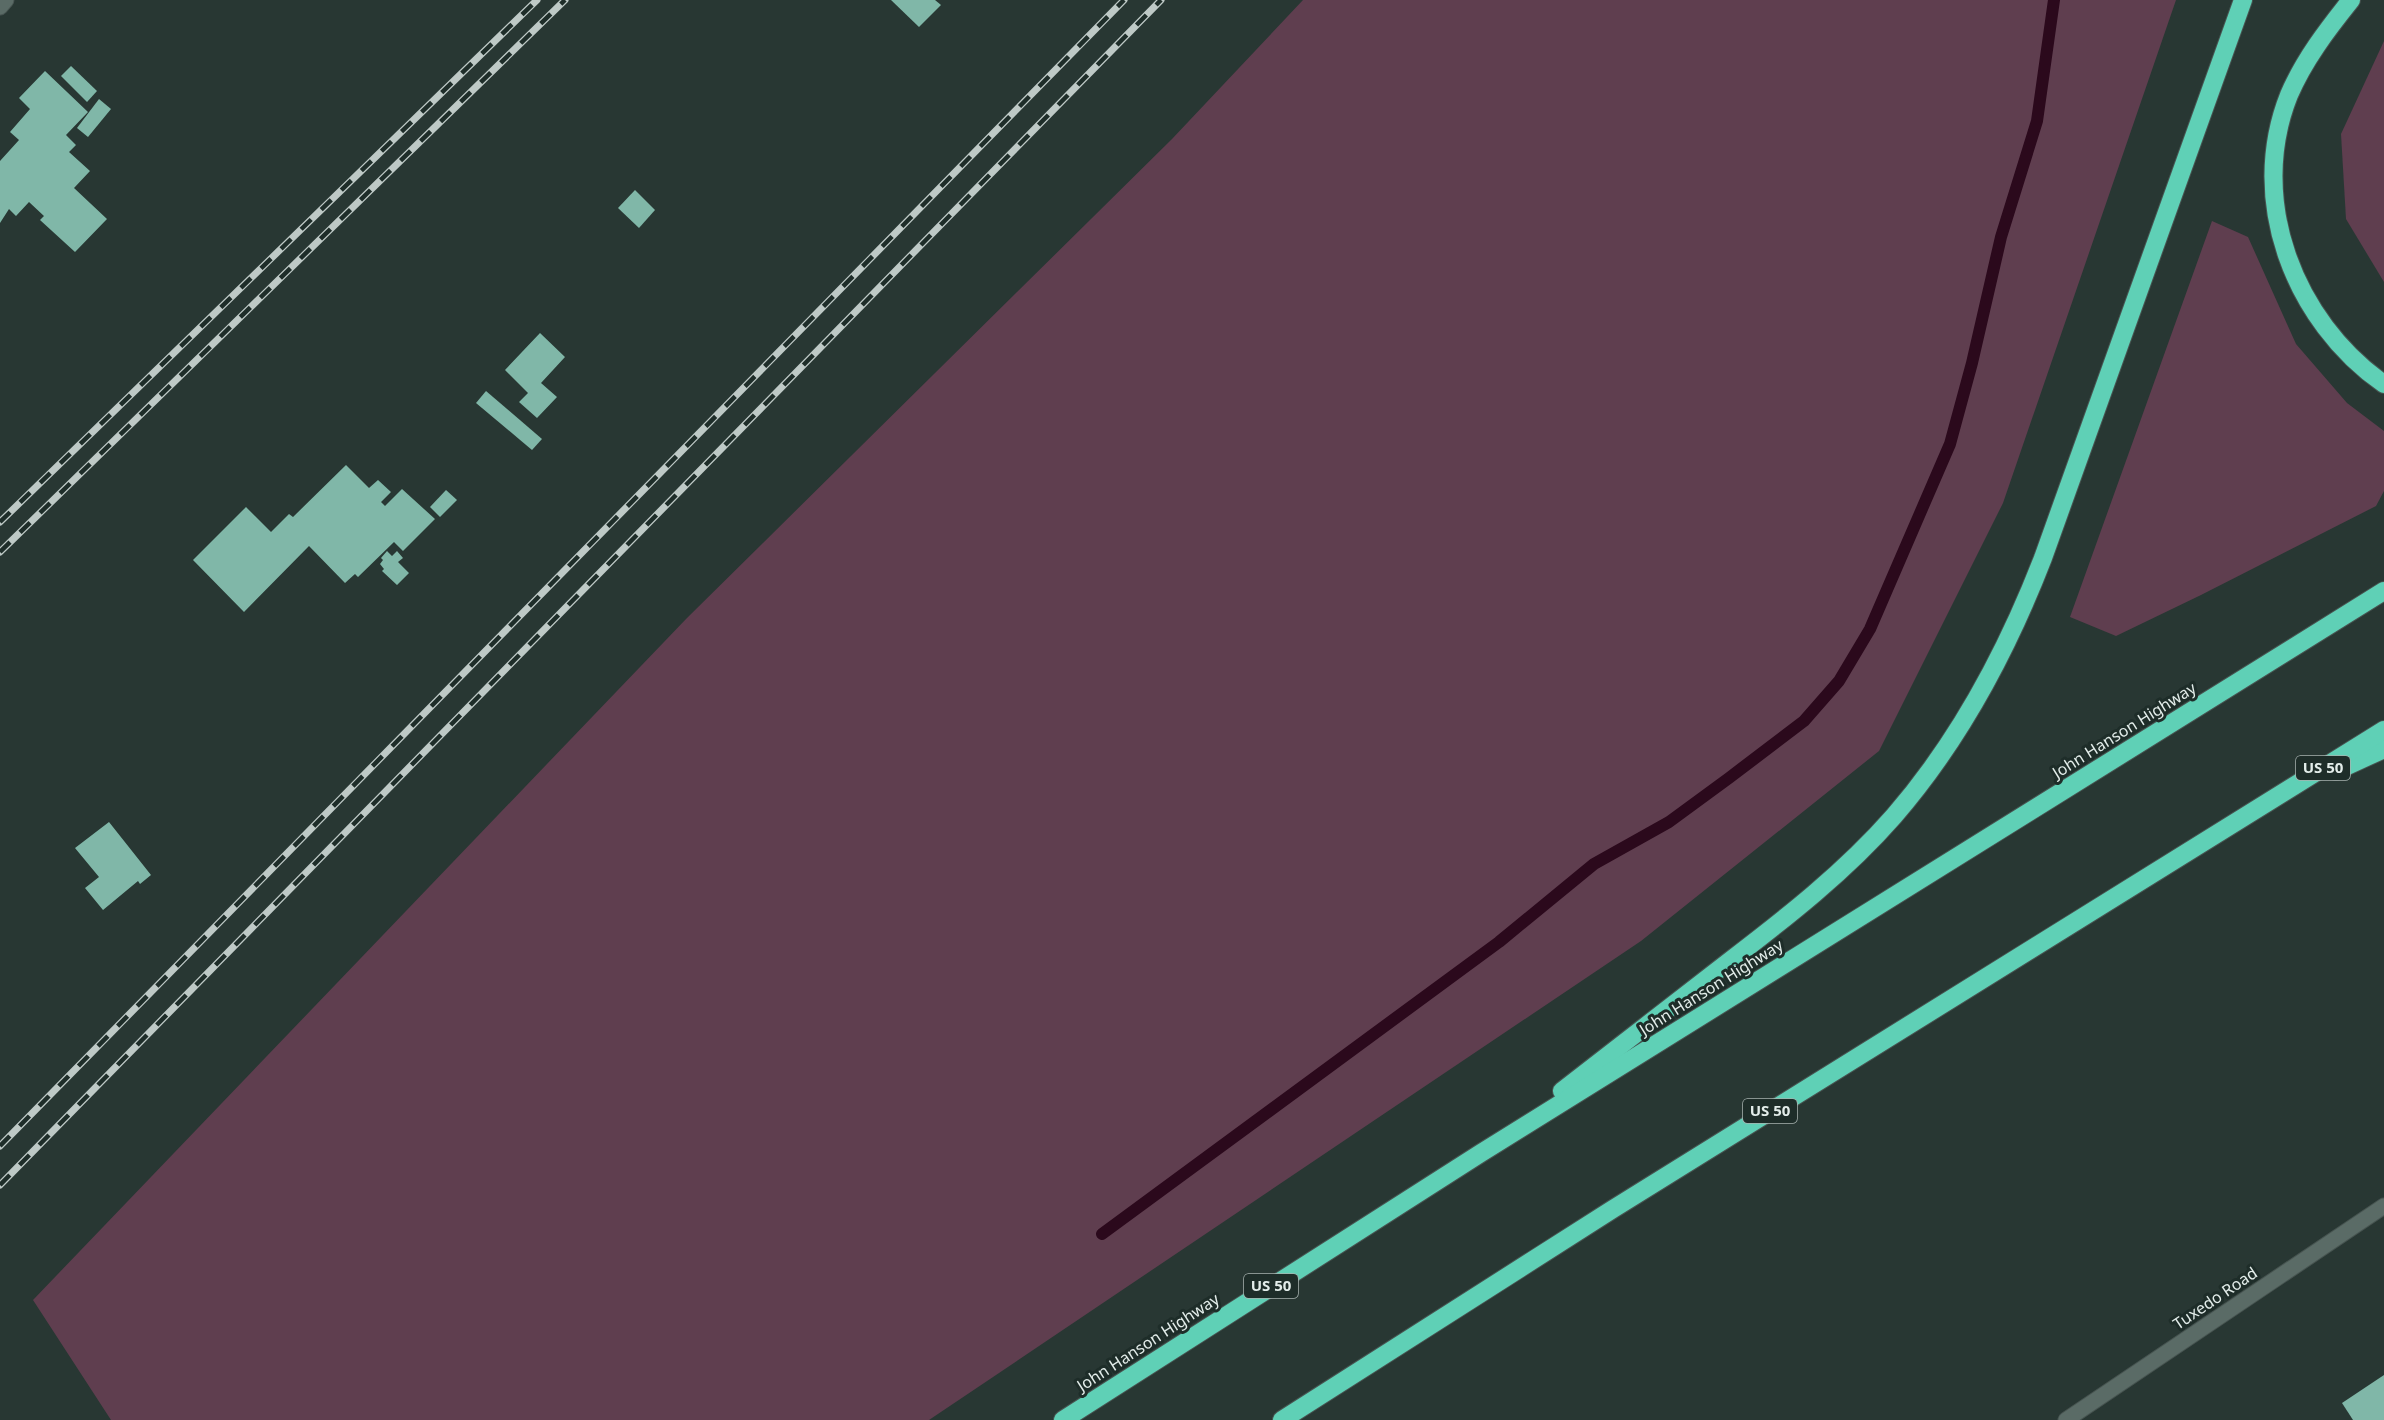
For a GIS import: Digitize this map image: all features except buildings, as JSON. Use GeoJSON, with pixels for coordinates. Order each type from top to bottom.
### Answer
{"type":"FeatureCollection","features":[{"type":"Feature","properties":{"kind":"highway"},"geometry":{"type":"LineString","coordinates":[[1481,1153],[1810,897],[1840,871],[1893,818],[1934,767],[1991,674],[2028,597],[2243,0]]}},
{"type":"Feature","properties":{"kind":"highway"},"geometry":{"type":"LineString","coordinates":[[2351,0],[2311,54],[2289,96],[2277,135],[2274,156],[2274,201],[2283,246],[2308,302],[2347,353],[2384,384]]}},
{"type":"Feature","properties":{"kind":"highway","name":"John Hanson Highway"},"geometry":{"type":"LineString","coordinates":[[1063,1420],[1481,1153],[2384,591]]}},
{"type":"Feature","properties":{"kind":"highway","name":"US 50"},"geometry":{"type":"LineString","coordinates":[[1282,1420],[1604,1215],[2384,730]]}},
{"type":"Feature","properties":{"kind":"highway"},"geometry":{"type":"LineString","coordinates":[[2261,806],[2384,749]]}},
{"type":"Feature","properties":{"kind":"main road"},"geometry":{"type":"LineString","coordinates":[[0,7],[6,0]]}},
{"type":"Feature","properties":{"kind":"main road","name":"Tuxedo Road"},"geometry":{"type":"LineString","coordinates":[[2066,1420],[2384,1206]]}},
{"type":"Feature","properties":{"kind":"shaded area"},"geometry":{"type":"Polygon","coordinates":[[[1303,0],[2176,0],[2003,503],[1879,751],[1641,941],[929,1420],[111,1420],[33,1300],[687,618],[1172,139],[1303,0]]]}},
{"type":"Feature","properties":{"kind":"shaded area"},"geometry":{"type":"Polygon","coordinates":[[[2384,41],[2384,282],[2346,219],[2341,134],[2384,41]]]}},
{"type":"Feature","properties":{"kind":"shaded area"},"geometry":{"type":"Polygon","coordinates":[[[2212,221],[2248,237],[2296,344],[2347,403],[2384,431],[2384,491],[2376,506],[2116,636],[2070,617],[2212,221]]]}},
{"type":"Feature","properties":{"kind":"waterway"},"geometry":{"type":"LineString","coordinates":[[1102,1234],[1499,942],[1594,864],[1669,822],[1729,778],[1804,721],[1839,681],[1870,629],[1950,444],[1972,363],[2001,237],[2037,121],[2054,0]]}},
{"type":"Feature","properties":{"kind":"railway"},"geometry":{"type":"LineString","coordinates":[[0,522],[537,0]]}},
{"type":"Feature","properties":{"kind":"railway"},"geometry":{"type":"LineString","coordinates":[[0,552],[565,0]]}},
{"type":"Feature","properties":{"kind":"railway"},"geometry":{"type":"LineString","coordinates":[[0,1146],[1124,0]]}},
{"type":"Feature","properties":{"kind":"railway"},"geometry":{"type":"LineString","coordinates":[[0,1185],[1161,0]]}}]}
